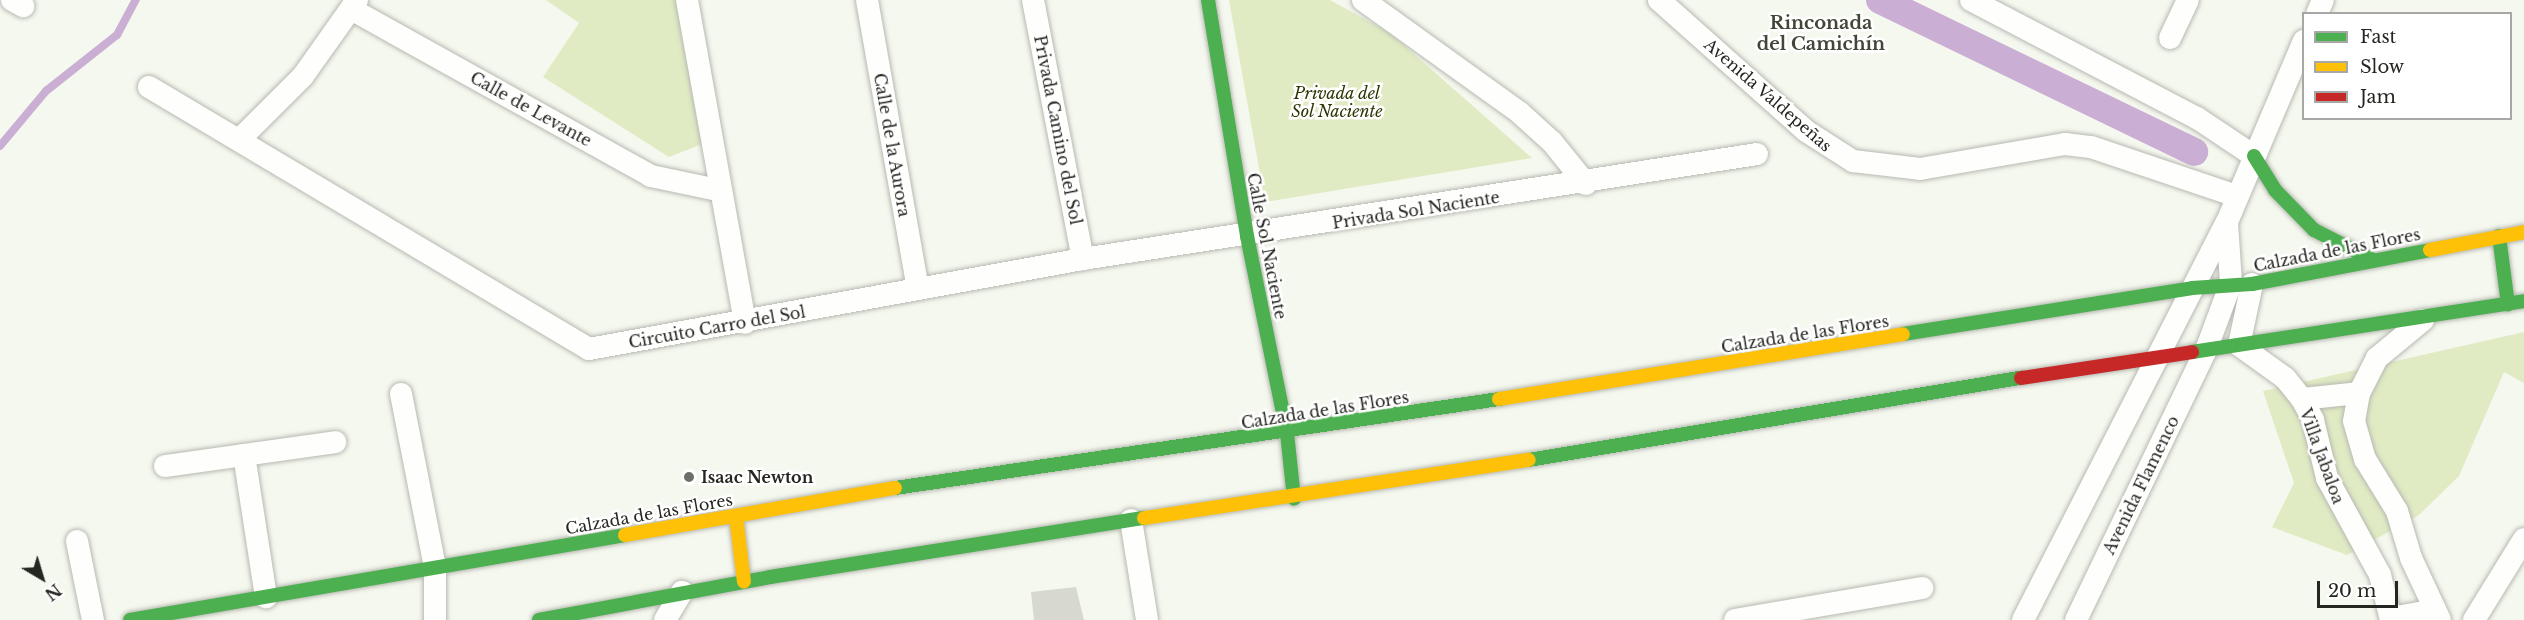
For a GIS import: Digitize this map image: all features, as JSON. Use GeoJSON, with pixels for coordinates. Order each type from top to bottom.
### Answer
{"type":"FeatureCollection","features":[{"type":"Feature","properties":{"kind":"street"},"geometry":{"type":"LineString","coordinates":[[687,0],[718,190],[744,323]]}},
{"type":"Feature","properties":{"kind":"street","name":"Calle de la Aurora"},"geometry":{"type":"LineString","coordinates":[[867,0],[918,289]]}},
{"type":"Feature","properties":{"kind":"street","name":"Privada Camino del Sol"},"geometry":{"type":"LineString","coordinates":[[1034,0],[1083,260]]}},
{"type":"Feature","properties":{"kind":"street","name":"Calle Sol Naciente"},"geometry":{"type":"LineString","coordinates":[[1208,0],[1247,236],[1287,433],[1294,499]]}},
{"type":"Feature","properties":{"kind":"street"},"geometry":{"type":"LineString","coordinates":[[1363,0],[1520,113],[1558,149],[1586,184]]}},
{"type":"Feature","properties":{"kind":"street","name":"Avenida Valdepeñas"},"geometry":{"type":"LineString","coordinates":[[1659,0],[1806,131],[1852,161],[1920,169],[2065,144],[2091,147],[2237,196]]}},
{"type":"Feature","properties":{"kind":"street"},"geometry":{"type":"LineString","coordinates":[[1971,0],[2197,118],[2254,156],[2275,190],[2314,230],[2371,259]]}},
{"type":"Feature","properties":{"kind":"street"},"geometry":{"type":"LineString","coordinates":[[2170,38],[2188,0]]}},
{"type":"Feature","properties":{"kind":"street"},"geometry":{"type":"LineString","coordinates":[[239,140],[303,76],[354,5]]}},
{"type":"Feature","properties":{"kind":"street","name":"Calle de Levante"},"geometry":{"type":"LineString","coordinates":[[354,5],[651,176],[718,190]]}},
{"type":"Feature","properties":{"kind":"street"},"geometry":{"type":"LineString","coordinates":[[2023,620],[2227,222],[2302,46]]}},
{"type":"Feature","properties":{"kind":"street","name":"Circuito Carro del Sol"},"geometry":{"type":"LineString","coordinates":[[149,87],[589,349],[744,323],[1083,260],[1247,236]]}},
{"type":"Feature","properties":{"kind":"street","name":"Privada Sol Naciente"},"geometry":{"type":"LineString","coordinates":[[1247,236],[1586,184],[1757,154]]}},
{"type":"Feature","properties":{"kind":"street"},"geometry":{"type":"LineString","coordinates":[[2227,222],[2242,284],[2239,345]]}},
{"type":"Feature","properties":{"kind":"street","name":"Calzada de las Flores"},"geometry":{"type":"LineString","coordinates":[[130,620],[904,487],[1287,433],[2192,288],[2242,284],[2524,232]]}},
{"type":"Feature","properties":{"kind":"street"},"geometry":{"type":"LineString","coordinates":[[2499,236],[2508,304]]}},
{"type":"Feature","properties":{"kind":"street","name":"Avenida Flamenco"},"geometry":{"type":"LineString","coordinates":[[2076,620],[2206,350],[2242,284]]}},
{"type":"Feature","properties":{"kind":"street"},"geometry":{"type":"LineString","coordinates":[[539,620],[682,592],[1131,519],[1294,499],[2156,358],[2524,301]]}},
{"type":"Feature","properties":{"kind":"street"},"geometry":{"type":"LineString","coordinates":[[2391,619],[2438,615],[2410,558],[2397,510],[2357,439],[2360,393],[2390,343],[2428,316]]}},
{"type":"Feature","properties":{"kind":"street","name":"Villa Jabaloa"},"geometry":{"type":"LineString","coordinates":[[2239,345],[2285,378],[2302,399],[2313,420],[2327,478],[2380,575],[2391,619]]}},
{"type":"Feature","properties":{"kind":"street"},"geometry":{"type":"LineString","coordinates":[[2302,399],[2360,393]]}},
{"type":"Feature","properties":{"kind":"street"},"geometry":{"type":"LineString","coordinates":[[401,394],[435,567],[435,620]]}},
{"type":"Feature","properties":{"kind":"street"},"geometry":{"type":"LineString","coordinates":[[165,466],[335,442]]}},
{"type":"Feature","properties":{"kind":"street"},"geometry":{"type":"LineString","coordinates":[[244,455],[266,597]]}},
{"type":"Feature","properties":{"kind":"street"},"geometry":{"type":"LineString","coordinates":[[736,516],[744,582]]}},
{"type":"Feature","properties":{"kind":"street"},"geometry":{"type":"LineString","coordinates":[[1131,519],[1147,620]]}},
{"type":"Feature","properties":{"kind":"street"},"geometry":{"type":"LineString","coordinates":[[2474,620],[2518,570],[2524,539]]}},
{"type":"Feature","properties":{"kind":"street"},"geometry":{"type":"LineString","coordinates":[[77,541],[93,620]]}},
{"type":"Feature","properties":{"kind":"street"},"geometry":{"type":"LineString","coordinates":[[1735,620],[1810,613],[1922,588]]}},
{"type":"Feature","properties":{"kind":"street"},"geometry":{"type":"LineString","coordinates":[[665,620],[682,592]]}},
{"type":"Feature","properties":{"kind":"green space"},"geometry":{"type":"Polygon","coordinates":[[[546,0],[681,0],[705,143],[669,157],[543,77],[579,23],[546,0]]]}},
{"type":"Feature","properties":{"kind":"green space","name":"Privada del Sol Naciente"},"geometry":{"type":"Polygon","coordinates":[[[1229,0],[1330,0],[1390,33],[1532,158],[1265,202],[1229,0]]]}},
{"type":"Feature","properties":{"kind":"green space"},"geometry":{"type":"Polygon","coordinates":[[[2524,332],[2524,383],[2504,372],[2459,476],[2419,515],[2347,555],[2272,527],[2294,483],[2263,391],[2524,332]]]}},
{"type":"Feature","properties":{"kind":"building"},"geometry":{"type":"Polygon","coordinates":[[[1076,587],[1084,620],[1034,620],[1031,592],[1076,587]]]}},
{"type":"Feature","properties":{"kind":"waterway"},"geometry":{"type":"LineString","coordinates":[[0,146],[46,91],[117,35],[136,0]]}},
{"type":"Feature","properties":{"kind":"waterway"},"geometry":{"type":"LineString","coordinates":[[1880,0],[2194,152]]}},
{"type":"Feature","properties":{"kind":"traffic: fast"},"geometry":{"type":"LineString","coordinates":[[1208,0],[1247,236],[1287,433],[1294,499]]}},
{"type":"Feature","properties":{"kind":"traffic: fast"},"geometry":{"type":"LineString","coordinates":[[2254,156],[2275,190],[2314,230],[2371,259]]}},
{"type":"Feature","properties":{"kind":"traffic: fast"},"geometry":{"type":"LineString","coordinates":[[2499,236],[2508,304]]}},
{"type":"Feature","properties":{"kind":"traffic: fast"},"geometry":{"type":"LineString","coordinates":[[1903,334],[2192,288],[2252,284],[2430,250]]}},
{"type":"Feature","properties":{"kind":"traffic: fast"},"geometry":{"type":"LineString","coordinates":[[2192,352],[2524,301]]}},
{"type":"Feature","properties":{"kind":"traffic: fast"},"geometry":{"type":"LineString","coordinates":[[1529,460],[2021,378]]}},
{"type":"Feature","properties":{"kind":"traffic: fast"},"geometry":{"type":"LineString","coordinates":[[895,488],[1499,399]]}},
{"type":"Feature","properties":{"kind":"traffic: fast"},"geometry":{"type":"LineString","coordinates":[[539,620],[770,577],[1144,518]]}},
{"type":"Feature","properties":{"kind":"traffic: fast"},"geometry":{"type":"LineString","coordinates":[[130,620],[625,535]]}},
{"type":"Feature","properties":{"kind":"traffic: slow"},"geometry":{"type":"LineString","coordinates":[[2430,250],[2524,232]]}},
{"type":"Feature","properties":{"kind":"traffic: slow"},"geometry":{"type":"LineString","coordinates":[[1499,399],[1903,334]]}},
{"type":"Feature","properties":{"kind":"traffic: slow"},"geometry":{"type":"LineString","coordinates":[[1144,518],[1529,460]]}},
{"type":"Feature","properties":{"kind":"traffic: slow"},"geometry":{"type":"LineString","coordinates":[[625,535],[895,488]]}},
{"type":"Feature","properties":{"kind":"traffic: slow"},"geometry":{"type":"LineString","coordinates":[[736,516],[744,582]]}},
{"type":"Feature","properties":{"kind":"traffic: jam"},"geometry":{"type":"LineString","coordinates":[[2021,378],[2192,352]]}},
{"type":"Feature","properties":{"kind":"place","name":"Isaac Newton"},"geometry":{"type":"Point","coordinates":[689,477]}},
{"type":"Feature","properties":{"kind":"district","name":"Rinconada del Camichín"},"geometry":{"type":"Point","coordinates":[1821,34]}}]}
